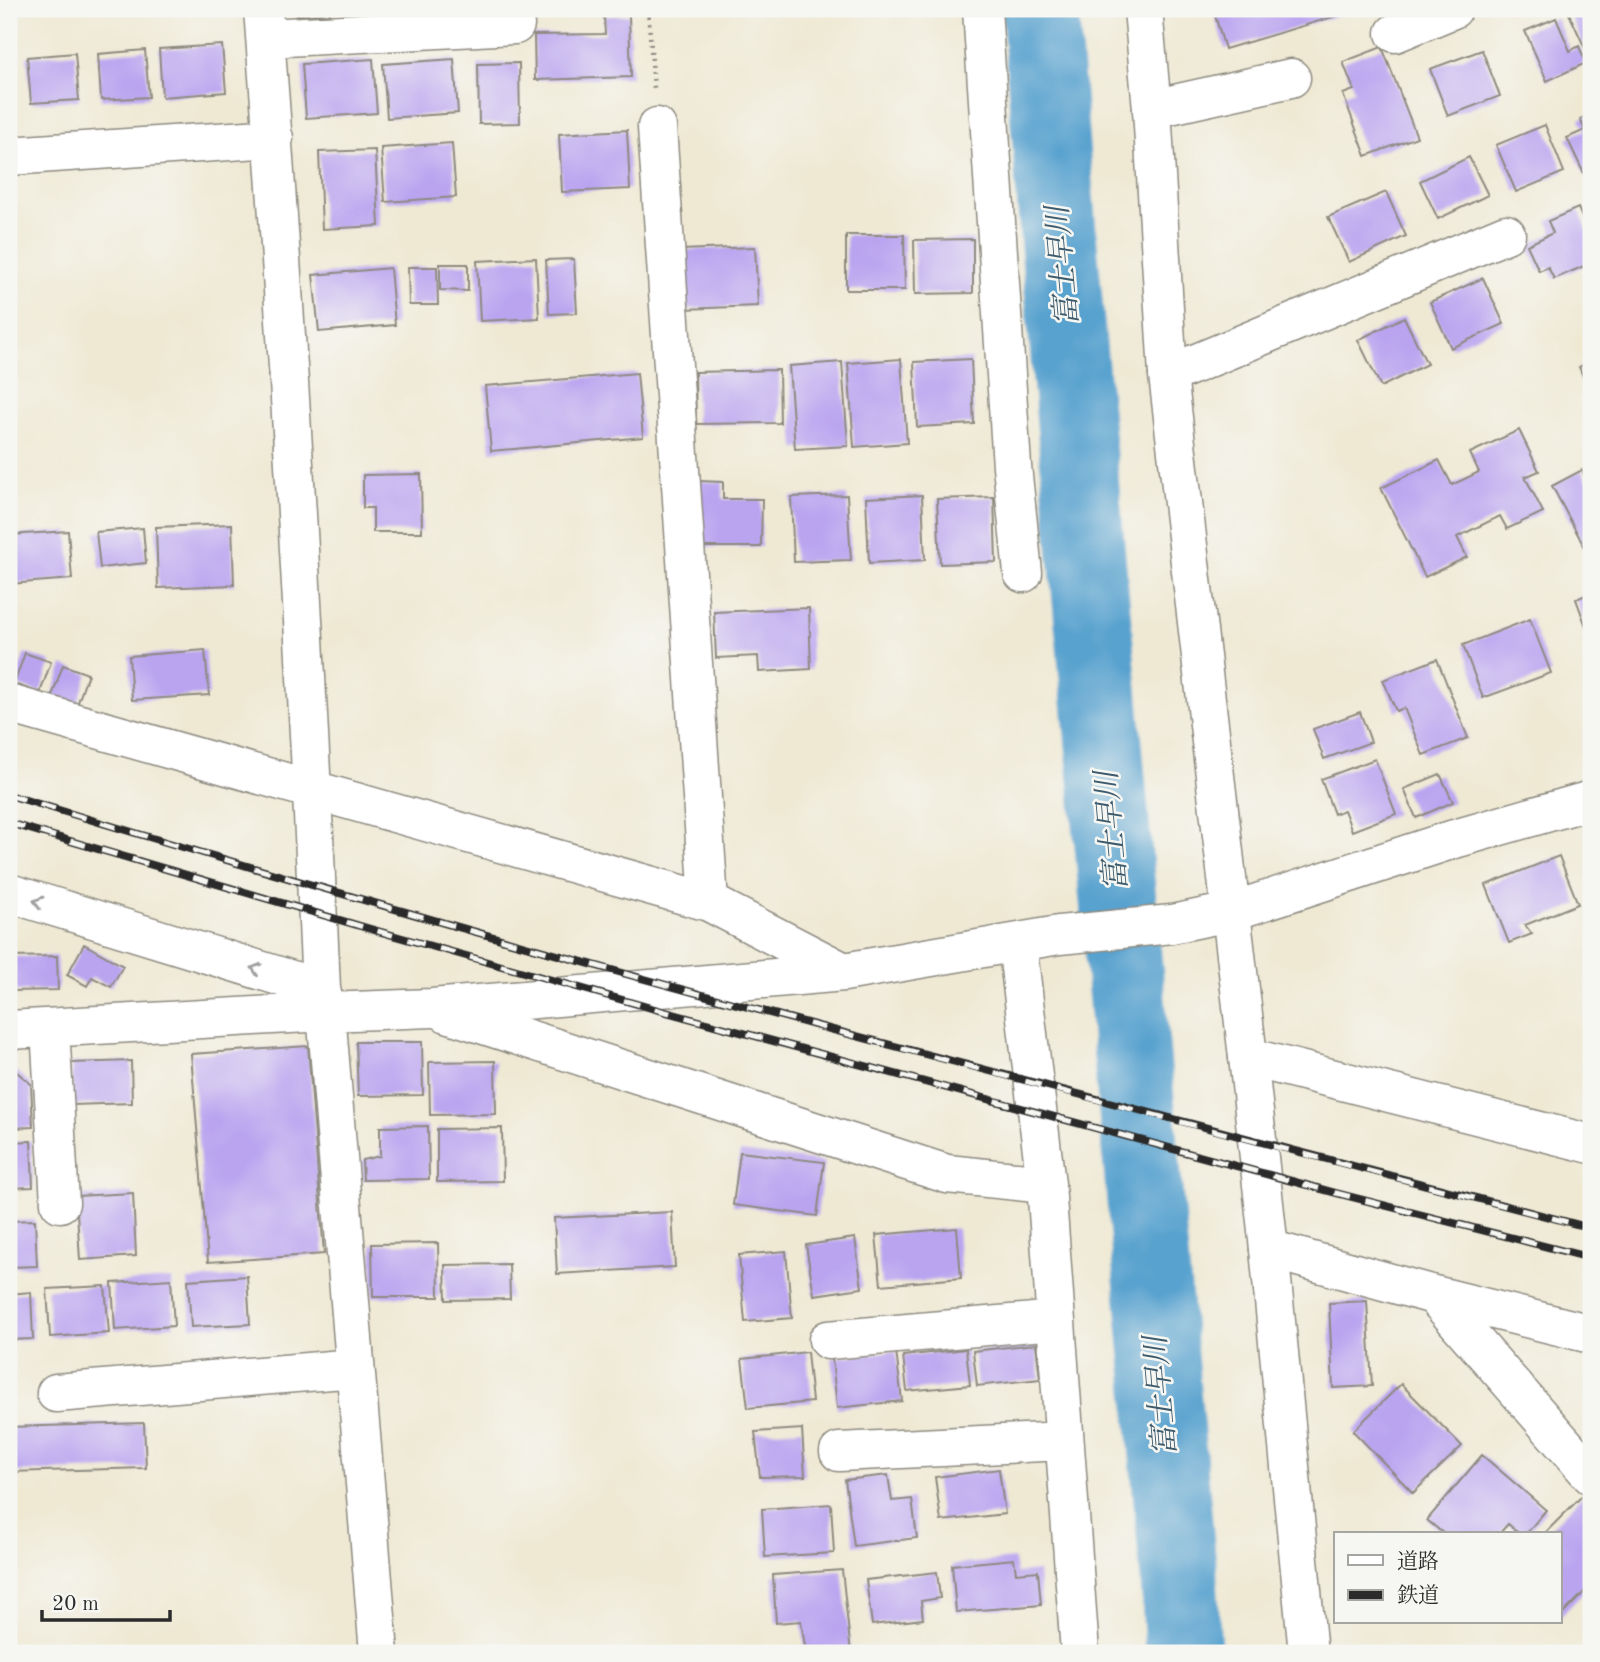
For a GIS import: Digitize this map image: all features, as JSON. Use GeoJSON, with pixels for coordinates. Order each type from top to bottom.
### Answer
{"type":"FeatureCollection","features":[{"type":"Feature","properties":{"kind":"street"},"geometry":{"type":"LineString","coordinates":[[982,9],[1012,466],[1023,573]]}},
{"type":"Feature","properties":{"kind":"street"},"geometry":{"type":"LineString","coordinates":[[1143,9],[1152,109],[1168,375],[1248,1057],[1308,1653]]}},
{"type":"Feature","properties":{"kind":"street"},"geometry":{"type":"LineString","coordinates":[[1395,33],[1453,9]]}},
{"type":"Feature","properties":{"kind":"street"},"geometry":{"type":"LineString","coordinates":[[379,1653],[323,1000],[313,790],[265,24],[515,25]]}},
{"type":"Feature","properties":{"kind":"street"},"geometry":{"type":"LineString","coordinates":[[1152,109],[1291,78]]}},
{"type":"Feature","properties":{"kind":"street"},"geometry":{"type":"LineString","coordinates":[[657,127],[709,902]]}},
{"type":"Feature","properties":{"kind":"street"},"geometry":{"type":"LineString","coordinates":[[9,156],[274,138]]}},
{"type":"Feature","properties":{"kind":"street"},"geometry":{"type":"LineString","coordinates":[[1168,375],[1506,234]]}},
{"type":"Feature","properties":{"kind":"street"},"geometry":{"type":"LineString","coordinates":[[9,704],[709,902],[845,972]]}},
{"type":"Feature","properties":{"kind":"street"},"geometry":{"type":"LineString","coordinates":[[9,1030],[323,1000],[432,1008],[845,972],[1059,935],[1172,924],[1230,912],[1451,840],[1591,800]]}},
{"type":"Feature","properties":{"kind":"street"},"geometry":{"type":"LineString","coordinates":[[9,893],[323,1000]]}},
{"type":"Feature","properties":{"kind":"street"},"geometry":{"type":"LineString","coordinates":[[1017,943],[1046,1184],[1080,1653]]}},
{"type":"Feature","properties":{"kind":"street"},"geometry":{"type":"LineString","coordinates":[[432,1008],[947,1174],[1046,1184]]}},
{"type":"Feature","properties":{"kind":"street"},"geometry":{"type":"LineString","coordinates":[[50,1028],[60,1203]]}},
{"type":"Feature","properties":{"kind":"street"},"geometry":{"type":"LineString","coordinates":[[1248,1057],[1591,1144]]}},
{"type":"Feature","properties":{"kind":"street"},"geometry":{"type":"LineString","coordinates":[[1269,1249],[1434,1295],[1591,1334]]}},
{"type":"Feature","properties":{"kind":"street"},"geometry":{"type":"LineString","coordinates":[[1434,1295],[1591,1475]]}},
{"type":"Feature","properties":{"kind":"street"},"geometry":{"type":"LineString","coordinates":[[828,1340],[1056,1320]]}},
{"type":"Feature","properties":{"kind":"street"},"geometry":{"type":"LineString","coordinates":[[57,1393],[355,1368]]}},
{"type":"Feature","properties":{"kind":"street"},"geometry":{"type":"LineString","coordinates":[[839,1452],[1064,1441]]}},
{"type":"Feature","properties":{"kind":"path"},"geometry":{"type":"LineString","coordinates":[[648,9],[657,127]]}},
{"type":"Feature","properties":{"kind":"building"},"geometry":{"type":"Polygon","coordinates":[[[296,9],[330,9],[330,14],[297,15],[296,9]]]}},
{"type":"Feature","properties":{"kind":"building"},"geometry":{"type":"Polygon","coordinates":[[[886,9],[920,9],[921,11],[887,13],[886,9]]]}},
{"type":"Feature","properties":{"kind":"building"},"geometry":{"type":"Polygon","coordinates":[[[1213,9],[1360,9],[1225,49],[1213,9]]]}},
{"type":"Feature","properties":{"kind":"building"},"geometry":{"type":"Polygon","coordinates":[[[1567,9],[1591,9],[1589,57],[1567,9]]]}},
{"type":"Feature","properties":{"kind":"building"},"geometry":{"type":"Polygon","coordinates":[[[629,15],[631,77],[535,80],[534,35],[605,34],[604,16],[629,15]]]}},
{"type":"Feature","properties":{"kind":"building"},"geometry":{"type":"Polygon","coordinates":[[[1556,18],[1570,51],[1579,46],[1586,63],[1547,81],[1525,31],[1556,18]]]}},
{"type":"Feature","properties":{"kind":"building"},"geometry":{"type":"Polygon","coordinates":[[[222,45],[226,92],[162,97],[159,49],[222,45]]]}},
{"type":"Feature","properties":{"kind":"building"},"geometry":{"type":"Polygon","coordinates":[[[1382,47],[1417,137],[1366,156],[1343,94],[1354,90],[1343,62],[1382,47]]]}},
{"type":"Feature","properties":{"kind":"building"},"geometry":{"type":"Polygon","coordinates":[[[145,50],[149,97],[101,100],[98,54],[145,50]]]}},
{"type":"Feature","properties":{"kind":"building"},"geometry":{"type":"Polygon","coordinates":[[[1482,50],[1500,96],[1448,116],[1430,69],[1482,50]]]}},
{"type":"Feature","properties":{"kind":"building"},"geometry":{"type":"Polygon","coordinates":[[[75,53],[79,100],[31,103],[27,57],[75,53]]]}},
{"type":"Feature","properties":{"kind":"building"},"geometry":{"type":"Polygon","coordinates":[[[373,59],[377,113],[306,118],[302,64],[373,59]]]}},
{"type":"Feature","properties":{"kind":"building"},"geometry":{"type":"Polygon","coordinates":[[[454,59],[458,113],[387,118],[383,64],[454,59]]]}},
{"type":"Feature","properties":{"kind":"building"},"geometry":{"type":"Polygon","coordinates":[[[519,63],[520,123],[479,124],[478,64],[519,63]]]}},
{"type":"Feature","properties":{"kind":"building"},"geometry":{"type":"Polygon","coordinates":[[[1591,114],[1591,171],[1584,174],[1567,138],[1585,130],[1580,119],[1591,114]]]}},
{"type":"Feature","properties":{"kind":"building"},"geometry":{"type":"Polygon","coordinates":[[[1545,125],[1564,172],[1516,192],[1496,145],[1545,125]]]}},
{"type":"Feature","properties":{"kind":"building"},"geometry":{"type":"Polygon","coordinates":[[[627,130],[630,189],[562,192],[559,134],[627,130]]]}},
{"type":"Feature","properties":{"kind":"building"},"geometry":{"type":"Polygon","coordinates":[[[452,143],[456,197],[385,202],[381,148],[452,143]]]}},
{"type":"Feature","properties":{"kind":"building"},"geometry":{"type":"Polygon","coordinates":[[[375,150],[379,226],[322,229],[319,152],[375,150]]]}},
{"type":"Feature","properties":{"kind":"building"},"geometry":{"type":"Polygon","coordinates":[[[1469,157],[1488,195],[1438,219],[1420,181],[1469,157]]]}},
{"type":"Feature","properties":{"kind":"building"},"geometry":{"type":"Polygon","coordinates":[[[1386,192],[1406,236],[1349,262],[1328,217],[1386,192]]]}},
{"type":"Feature","properties":{"kind":"building"},"geometry":{"type":"Polygon","coordinates":[[[1578,208],[1591,238],[1591,263],[1554,279],[1548,267],[1539,271],[1527,245],[1553,233],[1548,221],[1578,208]]]}},
{"type":"Feature","properties":{"kind":"building"},"geometry":{"type":"Polygon","coordinates":[[[846,235],[904,235],[905,290],[846,290],[846,235]]]}},
{"type":"Feature","properties":{"kind":"building"},"geometry":{"type":"Polygon","coordinates":[[[973,239],[973,293],[915,294],[914,240],[973,239]]]}},
{"type":"Feature","properties":{"kind":"building"},"geometry":{"type":"Polygon","coordinates":[[[755,247],[758,306],[683,309],[681,250],[755,247]]]}},
{"type":"Feature","properties":{"kind":"building"},"geometry":{"type":"Polygon","coordinates":[[[536,258],[539,318],[480,321],[477,261],[536,258]]]}},
{"type":"Feature","properties":{"kind":"building"},"geometry":{"type":"Polygon","coordinates":[[[574,259],[577,313],[549,314],[546,260],[574,259]]]}},
{"type":"Feature","properties":{"kind":"building"},"geometry":{"type":"Polygon","coordinates":[[[440,264],[468,264],[468,291],[440,290],[440,264]]]}},
{"type":"Feature","properties":{"kind":"building"},"geometry":{"type":"Polygon","coordinates":[[[408,267],[437,267],[438,305],[409,305],[408,267]]]}},
{"type":"Feature","properties":{"kind":"building"},"geometry":{"type":"Polygon","coordinates":[[[390,268],[395,325],[319,332],[313,275],[390,268]]]}},
{"type":"Feature","properties":{"kind":"building"},"geometry":{"type":"Polygon","coordinates":[[[1483,278],[1504,324],[1451,348],[1430,302],[1483,278]]]}},
{"type":"Feature","properties":{"kind":"building"},"geometry":{"type":"Polygon","coordinates":[[[1404,317],[1427,364],[1381,387],[1358,340],[1404,317]]]}},
{"type":"Feature","properties":{"kind":"building"},"geometry":{"type":"Polygon","coordinates":[[[901,359],[907,443],[854,447],[848,363],[901,359]]]}},
{"type":"Feature","properties":{"kind":"building"},"geometry":{"type":"Polygon","coordinates":[[[971,359],[974,424],[917,427],[914,362],[971,359]]]}},
{"type":"Feature","properties":{"kind":"building"},"geometry":{"type":"Polygon","coordinates":[[[842,362],[848,446],[795,449],[789,366],[842,362]]]}},
{"type":"Feature","properties":{"kind":"building"},"geometry":{"type":"Polygon","coordinates":[[[1591,362],[1591,395],[1579,367],[1591,362]]]}},
{"type":"Feature","properties":{"kind":"building"},"geometry":{"type":"Polygon","coordinates":[[[779,370],[780,423],[696,424],[695,372],[779,370]]]}},
{"type":"Feature","properties":{"kind":"building"},"geometry":{"type":"Polygon","coordinates":[[[637,373],[643,437],[491,451],[485,386],[637,373]]]}},
{"type":"Feature","properties":{"kind":"building"},"geometry":{"type":"Polygon","coordinates":[[[1519,430],[1539,471],[1525,477],[1543,512],[1507,529],[1500,516],[1457,537],[1467,557],[1425,577],[1381,488],[1439,460],[1452,485],[1479,472],[1470,453],[1519,430]]]}},
{"type":"Feature","properties":{"kind":"building"},"geometry":{"type":"Polygon","coordinates":[[[1582,470],[1591,488],[1591,559],[1552,486],[1582,470]]]}},
{"type":"Feature","properties":{"kind":"building"},"geometry":{"type":"Polygon","coordinates":[[[421,474],[422,532],[373,532],[373,508],[363,508],[363,475],[421,474]]]}},
{"type":"Feature","properties":{"kind":"building"},"geometry":{"type":"Polygon","coordinates":[[[699,481],[723,482],[723,499],[762,499],[761,547],[699,547],[699,481]]]}},
{"type":"Feature","properties":{"kind":"building"},"geometry":{"type":"Polygon","coordinates":[[[847,495],[851,560],[794,562],[791,497],[847,495]]]}},
{"type":"Feature","properties":{"kind":"building"},"geometry":{"type":"Polygon","coordinates":[[[922,495],[925,560],[869,563],[866,498],[922,495]]]}},
{"type":"Feature","properties":{"kind":"building"},"geometry":{"type":"Polygon","coordinates":[[[994,497],[996,562],[940,564],[937,499],[994,497]]]}},
{"type":"Feature","properties":{"kind":"building"},"geometry":{"type":"Polygon","coordinates":[[[232,524],[234,585],[158,588],[156,527],[232,524]]]}},
{"type":"Feature","properties":{"kind":"building"},"geometry":{"type":"Polygon","coordinates":[[[143,528],[146,563],[100,568],[96,532],[143,528]]]}},
{"type":"Feature","properties":{"kind":"building"},"geometry":{"type":"Polygon","coordinates":[[[68,531],[72,579],[9,584],[9,535],[68,531]]]}},
{"type":"Feature","properties":{"kind":"building"},"geometry":{"type":"Polygon","coordinates":[[[1591,593],[1591,640],[1576,599],[1591,593]]]}},
{"type":"Feature","properties":{"kind":"building"},"geometry":{"type":"Polygon","coordinates":[[[809,608],[811,669],[759,672],[758,656],[716,658],[714,612],[809,608]]]}},
{"type":"Feature","properties":{"kind":"building"},"geometry":{"type":"Polygon","coordinates":[[[1530,619],[1551,673],[1483,698],[1463,645],[1530,619]]]}},
{"type":"Feature","properties":{"kind":"building"},"geometry":{"type":"Polygon","coordinates":[[[205,650],[209,695],[132,700],[129,656],[205,650]]]}},
{"type":"Feature","properties":{"kind":"building"},"geometry":{"type":"Polygon","coordinates":[[[25,653],[51,662],[40,693],[14,684],[25,653]]]}},
{"type":"Feature","properties":{"kind":"building"},"geometry":{"type":"Polygon","coordinates":[[[1437,659],[1468,738],[1423,755],[1404,708],[1396,711],[1383,680],[1437,659]]]}},
{"type":"Feature","properties":{"kind":"building"},"geometry":{"type":"Polygon","coordinates":[[[63,665],[88,674],[77,705],[52,696],[63,665]]]}},
{"type":"Feature","properties":{"kind":"building"},"geometry":{"type":"Polygon","coordinates":[[[1360,712],[1371,742],[1324,759],[1313,729],[1360,712]]]}},
{"type":"Feature","properties":{"kind":"building"},"geometry":{"type":"Polygon","coordinates":[[[1375,759],[1396,814],[1352,831],[1344,810],[1334,814],[1321,779],[1375,759]]]}},
{"type":"Feature","properties":{"kind":"building"},"geometry":{"type":"Polygon","coordinates":[[[1440,774],[1453,802],[1416,818],[1404,789],[1440,774]]]}},
{"type":"Feature","properties":{"kind":"building"},"geometry":{"type":"Polygon","coordinates":[[[1559,856],[1578,904],[1525,925],[1532,934],[1509,943],[1486,885],[1559,856]]]}},
{"type":"Feature","properties":{"kind":"building"},"geometry":{"type":"Polygon","coordinates":[[[84,944],[123,966],[111,987],[92,977],[87,986],[67,975],[84,944]]]}},
{"type":"Feature","properties":{"kind":"building"},"geometry":{"type":"Polygon","coordinates":[[[57,956],[58,990],[12,991],[11,957],[57,956]]]}},
{"type":"Feature","properties":{"kind":"building"},"geometry":{"type":"Polygon","coordinates":[[[356,1042],[422,1042],[423,1095],[358,1096],[356,1042]]]}},
{"type":"Feature","properties":{"kind":"building"},"geometry":{"type":"Polygon","coordinates":[[[308,1046],[324,1254],[208,1262],[191,1054],[308,1046]]]}},
{"type":"Feature","properties":{"kind":"building"},"geometry":{"type":"Polygon","coordinates":[[[131,1061],[132,1103],[73,1105],[71,1063],[131,1061]]]}},
{"type":"Feature","properties":{"kind":"building"},"geometry":{"type":"Polygon","coordinates":[[[495,1061],[496,1114],[430,1115],[429,1062],[495,1061]]]}},
{"type":"Feature","properties":{"kind":"building"},"geometry":{"type":"Polygon","coordinates":[[[9,1067],[31,1084],[33,1127],[13,1128],[9,1113],[9,1067]]]}},
{"type":"Feature","properties":{"kind":"building"},"geometry":{"type":"Polygon","coordinates":[[[428,1126],[429,1179],[363,1180],[362,1160],[380,1156],[380,1127],[428,1126]]]}},
{"type":"Feature","properties":{"kind":"building"},"geometry":{"type":"Polygon","coordinates":[[[502,1128],[503,1181],[437,1182],[437,1129],[502,1128]]]}},
{"type":"Feature","properties":{"kind":"building"},"geometry":{"type":"Polygon","coordinates":[[[31,1141],[33,1187],[9,1188],[9,1142],[31,1141]]]}},
{"type":"Feature","properties":{"kind":"building"},"geometry":{"type":"Polygon","coordinates":[[[740,1152],[824,1162],[817,1216],[733,1205],[740,1152]]]}},
{"type":"Feature","properties":{"kind":"building"},"geometry":{"type":"Polygon","coordinates":[[[133,1193],[136,1256],[80,1260],[76,1196],[133,1193]]]}},
{"type":"Feature","properties":{"kind":"building"},"geometry":{"type":"Polygon","coordinates":[[[672,1212],[675,1267],[557,1274],[554,1218],[672,1212]]]}},
{"type":"Feature","properties":{"kind":"building"},"geometry":{"type":"Polygon","coordinates":[[[35,1220],[37,1266],[9,1267],[9,1221],[35,1220]]]}},
{"type":"Feature","properties":{"kind":"building"},"geometry":{"type":"Polygon","coordinates":[[[957,1228],[961,1278],[881,1285],[876,1235],[957,1228]]]}},
{"type":"Feature","properties":{"kind":"building"},"geometry":{"type":"Polygon","coordinates":[[[855,1238],[862,1288],[814,1295],[806,1245],[855,1238]]]}},
{"type":"Feature","properties":{"kind":"building"},"geometry":{"type":"Polygon","coordinates":[[[438,1243],[439,1297],[373,1297],[372,1244],[438,1243]]]}},
{"type":"Feature","properties":{"kind":"building"},"geometry":{"type":"Polygon","coordinates":[[[786,1251],[792,1318],[745,1322],[739,1255],[786,1251]]]}},
{"type":"Feature","properties":{"kind":"building"},"geometry":{"type":"Polygon","coordinates":[[[509,1264],[510,1299],[446,1300],[445,1265],[509,1264]]]}},
{"type":"Feature","properties":{"kind":"building"},"geometry":{"type":"Polygon","coordinates":[[[247,1276],[250,1324],[191,1327],[188,1280],[247,1276]]]}},
{"type":"Feature","properties":{"kind":"building"},"geometry":{"type":"Polygon","coordinates":[[[171,1279],[174,1326],[115,1330],[112,1283],[171,1279]]]}},
{"type":"Feature","properties":{"kind":"building"},"geometry":{"type":"Polygon","coordinates":[[[105,1286],[109,1333],[50,1337],[47,1289],[105,1286]]]}},
{"type":"Feature","properties":{"kind":"building"},"geometry":{"type":"Polygon","coordinates":[[[31,1292],[33,1339],[9,1340],[9,1294],[31,1292]]]}},
{"type":"Feature","properties":{"kind":"building"},"geometry":{"type":"Polygon","coordinates":[[[1367,1301],[1372,1386],[1333,1388],[1329,1303],[1367,1301]]]}},
{"type":"Feature","properties":{"kind":"building"},"geometry":{"type":"Polygon","coordinates":[[[1036,1344],[1040,1379],[977,1386],[973,1351],[1036,1344]]]}},
{"type":"Feature","properties":{"kind":"building"},"geometry":{"type":"Polygon","coordinates":[[[966,1349],[970,1385],[907,1391],[903,1356],[966,1349]]]}},
{"type":"Feature","properties":{"kind":"building"},"geometry":{"type":"Polygon","coordinates":[[[896,1351],[902,1401],[837,1408],[832,1358],[896,1351]]]}},
{"type":"Feature","properties":{"kind":"building"},"geometry":{"type":"Polygon","coordinates":[[[807,1352],[812,1402],[748,1408],[742,1359],[807,1352]]]}},
{"type":"Feature","properties":{"kind":"building"},"geometry":{"type":"Polygon","coordinates":[[[1401,1384],[1462,1446],[1413,1493],[1353,1431],[1401,1384]]]}},
{"type":"Feature","properties":{"kind":"building"},"geometry":{"type":"Polygon","coordinates":[[[144,1423],[146,1468],[9,1472],[9,1427],[144,1423]]]}},
{"type":"Feature","properties":{"kind":"building"},"geometry":{"type":"Polygon","coordinates":[[[802,1429],[805,1476],[760,1477],[755,1432],[802,1429]]]}},
{"type":"Feature","properties":{"kind":"building"},"geometry":{"type":"Polygon","coordinates":[[[1482,1455],[1546,1510],[1528,1532],[1518,1532],[1508,1524],[1501,1532],[1442,1532],[1427,1520],[1482,1455]]]}},
{"type":"Feature","properties":{"kind":"building"},"geometry":{"type":"Polygon","coordinates":[[[999,1469],[1005,1514],[941,1521],[935,1477],[999,1469]]]}},
{"type":"Feature","properties":{"kind":"building"},"geometry":{"type":"Polygon","coordinates":[[[888,1475],[892,1501],[912,1499],[917,1538],[854,1546],[845,1480],[888,1475]]]}},
{"type":"Feature","properties":{"kind":"building"},"geometry":{"type":"Polygon","coordinates":[[[1582,1496],[1591,1505],[1591,1585],[1562,1615],[1562,1532],[1546,1532],[1582,1496]]]}},
{"type":"Feature","properties":{"kind":"building"},"geometry":{"type":"Polygon","coordinates":[[[831,1504],[834,1553],[765,1557],[762,1509],[831,1504]]]}},
{"type":"Feature","properties":{"kind":"building"},"geometry":{"type":"Polygon","coordinates":[[[1014,1559],[1016,1573],[1038,1571],[1041,1605],[956,1612],[952,1565],[1014,1559]]]}},
{"type":"Feature","properties":{"kind":"building"},"geometry":{"type":"Polygon","coordinates":[[[842,1570],[851,1653],[806,1653],[801,1621],[776,1623],[773,1575],[842,1570]]]}},
{"type":"Feature","properties":{"kind":"building"},"geometry":{"type":"Polygon","coordinates":[[[937,1572],[940,1598],[921,1601],[923,1619],[872,1625],[866,1580],[937,1572]]]}},
{"type":"Feature","properties":{"kind":"waterway","name":"富士早川"},"geometry":{"type":"LineString","coordinates":[[1040,9],[1179,1578],[1183,1653]]}},
{"type":"Feature","properties":{"kind":"railway"},"geometry":{"type":"LineString","coordinates":[[9,795],[626,974],[1043,1086],[1591,1228]]}},
{"type":"Feature","properties":{"kind":"railway"},"geometry":{"type":"LineString","coordinates":[[9,823],[651,1008],[1336,1193],[1591,1258]]}}]}
